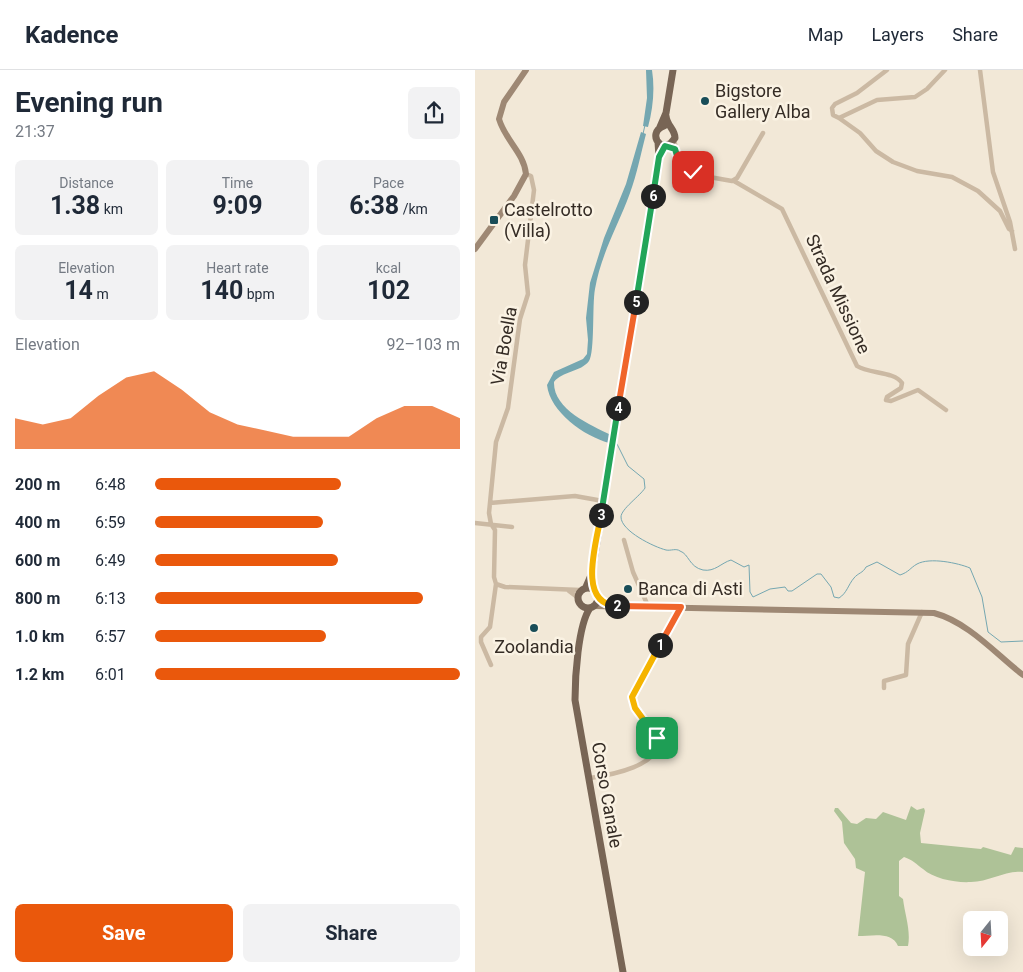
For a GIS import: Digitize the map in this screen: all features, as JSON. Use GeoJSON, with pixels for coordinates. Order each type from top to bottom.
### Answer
{"type":"FeatureCollection","features":[{"type":"Feature","properties":{"kind":"main road"},"geometry":{"type":"LineString","coordinates":[[475,249],[514,196],[526,174],[522,158],[509,140],[499,119],[504,102],[526,70]]}},
{"type":"Feature","properties":{"kind":"main road"},"geometry":{"type":"LineString","coordinates":[[663,144],[655,134],[661,127],[666,113],[673,70]]}},
{"type":"Feature","properties":{"kind":"main road"},"geometry":{"type":"LineString","coordinates":[[663,144],[674,140],[674,132],[669,127],[666,113]]}},
{"type":"Feature","properties":{"kind":"main road"},"geometry":{"type":"LineString","coordinates":[[661,127],[669,127]]}},
{"type":"Feature","properties":{"kind":"main road"},"geometry":{"type":"LineString","coordinates":[[612,605],[584,591],[592,573],[659,157],[663,144]]}},
{"type":"Feature","properties":{"kind":"main road","name":"Corso Canale"},"geometry":{"type":"LineString","coordinates":[[584,591],[581,606],[583,623],[576,666],[575,700],[623,972]]}},
{"type":"Feature","properties":{"kind":"main road","name":"Corso Canale"},"geometry":{"type":"LineString","coordinates":[[583,623],[598,598]]}},
{"type":"Feature","properties":{"kind":"main road"},"geometry":{"type":"LineString","coordinates":[[581,606],[612,605],[934,613],[954,620],[1023,675]]}},
{"type":"Feature","properties":{"kind":"street"},"geometry":{"type":"LineString","coordinates":[[887,70],[857,93],[835,104],[831,112],[860,133],[876,151],[893,162],[917,171],[952,177],[971,186],[1000,212],[1009,229],[1013,231]]}},
{"type":"Feature","properties":{"kind":"street"},"geometry":{"type":"LineString","coordinates":[[839,118],[877,100],[915,97],[927,89],[945,70]]}},
{"type":"Feature","properties":{"kind":"street"},"geometry":{"type":"LineString","coordinates":[[980,70],[993,172],[1013,231],[1015,249]]}},
{"type":"Feature","properties":{"kind":"street"},"geometry":{"type":"LineString","coordinates":[[734,181],[763,133]]}},
{"type":"Feature","properties":{"kind":"street","name":"Strada Missione"},"geometry":{"type":"LineString","coordinates":[[674,140],[680,163],[695,174],[734,181],[782,209],[857,366],[866,371],[897,378],[902,383],[901,388],[887,396],[886,400],[891,401],[918,390],[946,410]]}},
{"type":"Feature","properties":{"kind":"street","name":"Strada Missione"},"geometry":{"type":"LineString","coordinates":[[663,144],[677,151]]}},
{"type":"Feature","properties":{"kind":"street","name":"Via Boella"},"geometry":{"type":"LineString","coordinates":[[481,637],[490,627],[496,584],[494,577],[495,530],[491,524],[490,503],[496,442],[507,408],[520,319],[528,294],[525,266],[534,190],[531,176],[526,174]]}},
{"type":"Feature","properties":{"kind":"street"},"geometry":{"type":"LineString","coordinates":[[490,503],[575,496],[603,501]]}},
{"type":"Feature","properties":{"kind":"street"},"geometry":{"type":"LineString","coordinates":[[475,523],[512,527]]}},
{"type":"Feature","properties":{"kind":"street"},"geometry":{"type":"LineString","coordinates":[[624,540],[633,572],[648,606]]}},
{"type":"Feature","properties":{"kind":"street"},"geometry":{"type":"LineString","coordinates":[[496,584],[505,587],[584,591]]}},
{"type":"Feature","properties":{"kind":"street"},"geometry":{"type":"LineString","coordinates":[[590,778],[620,773],[649,758],[655,752],[657,738],[635,708],[632,697],[681,607]]}},
{"type":"Feature","properties":{"kind":"street"},"geometry":{"type":"LineString","coordinates":[[884,688],[884,681],[906,675],[909,642],[922,612]]}},
{"type":"Feature","properties":{"kind":"street"},"geometry":{"type":"LineString","coordinates":[[475,640],[481,637],[481,642],[491,665]]}},
{"type":"Feature","properties":{"kind":"green space"},"geometry":{"type":"Polygon","coordinates":[[[911,806],[917,810],[924,808],[925,811],[920,833],[921,843],[981,849],[983,847],[1011,855],[1015,847],[1023,848],[1023,872],[1010,873],[978,881],[959,882],[933,875],[904,857],[899,861],[899,896],[903,899],[909,940],[908,946],[898,946],[895,941],[886,936],[858,936],[865,872],[856,868],[855,859],[844,843],[842,822],[834,811],[835,808],[838,808],[851,823],[857,824],[866,818],[876,819],[883,812],[906,820],[911,806]]]}},
{"type":"Feature","properties":{"kind":"water"},"geometry":{"type":"Polygon","coordinates":[[[646,70],[652,70],[653,84],[652,106],[648,127],[643,126],[647,98],[646,70]]]}},
{"type":"Feature","properties":{"kind":"water"},"geometry":{"type":"Polygon","coordinates":[[[641,132],[646,134],[635,178],[606,252],[595,289],[591,356],[586,365],[557,378],[554,382],[555,392],[566,408],[583,421],[611,435],[609,443],[589,435],[570,422],[554,404],[549,395],[547,385],[554,372],[583,359],[587,354],[586,318],[590,283],[604,238],[626,184],[641,132]]]}},
{"type":"Feature","properties":{"kind":"waterway"},"geometry":{"type":"LineString","coordinates":[[643,134],[645,125]]}},
{"type":"Feature","properties":{"kind":"waterway"},"geometry":{"type":"LineString","coordinates":[[617,444],[628,466],[644,479],[645,488],[627,506],[622,514],[622,522],[626,528],[654,546],[666,550],[677,550],[683,553],[695,566],[703,570],[714,569],[731,560],[744,567],[749,565],[750,592],[753,597],[770,589],[785,587],[788,591],[792,591],[817,574],[821,574],[831,587],[834,597],[839,598],[844,594],[856,576],[866,567],[877,562],[900,575],[923,562],[936,561],[958,564],[970,568],[982,597],[988,632],[1001,642],[1023,641]]}},
{"type":"Feature","properties":{"kind":"place","name":"Bigstore Gallery Alba"},"geometry":{"type":"Point","coordinates":[705,101]}},
{"type":"Feature","properties":{"kind":"place","name":"Castelrotto (Villa)"},"geometry":{"type":"Point","coordinates":[494,220]}},
{"type":"Feature","properties":{"kind":"place","name":"Banca di Asti"},"geometry":{"type":"Point","coordinates":[628,589]}},
{"type":"Feature","properties":{"kind":"place","name":"Zoolandia"},"geometry":{"type":"Point","coordinates":[534,628]}},
{"type":"Feature","properties":{"kind":"route"},"geometry":{"type":"LineString","coordinates":[[657,738],[635,708],[632,697],[643,673],[681,607],[612,605],[606,603],[598,598],[597,592],[593,589],[592,573],[659,157],[662,149],[667,145],[675,149],[679,162],[693,172]]}}]}
